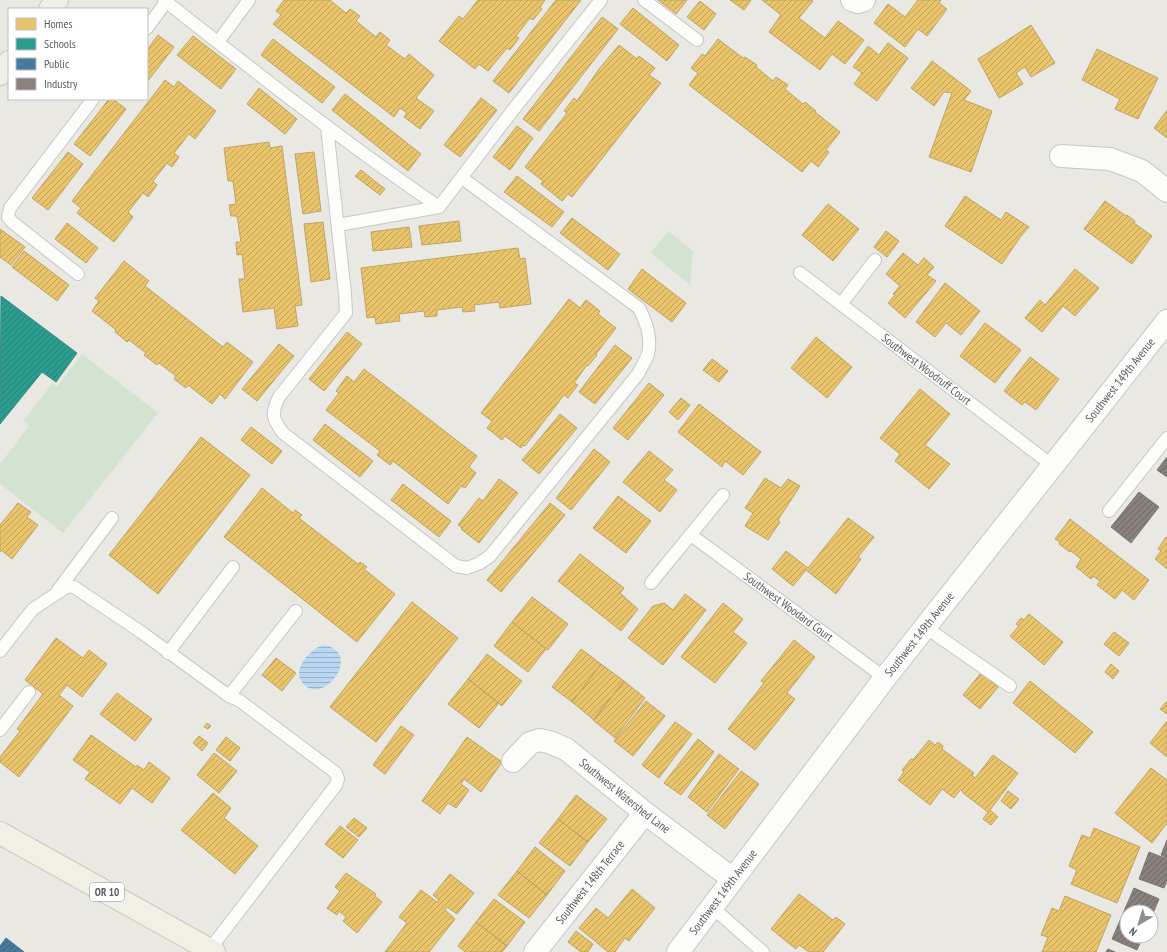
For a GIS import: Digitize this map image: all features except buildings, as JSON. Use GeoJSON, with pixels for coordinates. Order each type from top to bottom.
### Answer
{"type":"FeatureCollection","features":[{"type":"Feature","properties":{"kind":"main road"},"geometry":{"type":"LineString","coordinates":[[51,8],[57,0]]}},
{"type":"Feature","properties":{"kind":"main road"},"geometry":{"type":"LineString","coordinates":[[0,74],[8,63]]}},
{"type":"Feature","properties":{"kind":"main road","name":"OR 10"},"geometry":{"type":"LineString","coordinates":[[0,833],[212,951]]}},
{"type":"Feature","properties":{"kind":"street"},"geometry":{"type":"LineString","coordinates":[[852,0],[858,2],[864,0]]}},
{"type":"Feature","properties":{"kind":"street"},"geometry":{"type":"LineString","coordinates":[[1060,156],[1110,159],[1142,171],[1167,191]]}},
{"type":"Feature","properties":{"kind":"street","name":"Southwest 149th Avenue"},"geometry":{"type":"LineString","coordinates":[[678,952],[925,627],[1053,466],[1163,333]]}},
{"type":"Feature","properties":{"kind":"street","name":"Southwest Watershed Lane"},"geometry":{"type":"LineString","coordinates":[[513,761],[530,743],[540,740],[566,749],[645,813],[733,879]]}},
{"type":"Feature","properties":{"kind":"street","name":"Southwest 148th Terrace"},"geometry":{"type":"LineString","coordinates":[[535,952],[645,813]]}},
{"type":"Feature","properties":{"kind":"lane"},"geometry":{"type":"LineString","coordinates":[[218,42],[249,0]]}},
{"type":"Feature","properties":{"kind":"lane"},"geometry":{"type":"LineString","coordinates":[[338,225],[439,207],[513,110],[601,0]]}},
{"type":"Feature","properties":{"kind":"lane"},"geometry":{"type":"LineString","coordinates":[[644,0],[696,40]]}},
{"type":"Feature","properties":{"kind":"lane"},"geometry":{"type":"LineString","coordinates":[[148,27],[167,1],[327,127],[439,207]]}},
{"type":"Feature","properties":{"kind":"lane"},"geometry":{"type":"LineString","coordinates":[[78,274],[12,222],[8,217],[10,208],[92,100]]}},
{"type":"Feature","properties":{"kind":"lane"},"geometry":{"type":"LineString","coordinates":[[327,127],[346,313],[279,397],[273,410],[275,422],[283,433],[456,566],[467,568],[480,563],[490,556],[638,374],[648,354],[649,337],[647,324],[639,308],[462,178]]}},
{"type":"Feature","properties":{"kind":"lane"},"geometry":{"type":"LineString","coordinates":[[841,304],[875,260]]}},
{"type":"Feature","properties":{"kind":"lane","name":"Southwest Woodruff Court"},"geometry":{"type":"LineString","coordinates":[[800,272],[1053,466]]}},
{"type":"Feature","properties":{"kind":"lane"},"geometry":{"type":"LineString","coordinates":[[1109,511],[1167,438]]}},
{"type":"Feature","properties":{"kind":"lane"},"geometry":{"type":"LineString","coordinates":[[651,583],[723,496]]}},
{"type":"Feature","properties":{"kind":"lane"},"geometry":{"type":"LineString","coordinates":[[55,594],[112,518]]}},
{"type":"Feature","properties":{"kind":"lane","name":"Southwest Woodard Court"},"geometry":{"type":"LineString","coordinates":[[691,535],[886,678]]}},
{"type":"Feature","properties":{"kind":"lane"},"geometry":{"type":"LineString","coordinates":[[168,653],[234,567]]}},
{"type":"Feature","properties":{"kind":"lane"},"geometry":{"type":"LineString","coordinates":[[0,651],[4,638],[33,610],[68,586],[74,587],[141,632],[229,696],[240,701],[336,773],[338,780],[336,785],[212,951]]}},
{"type":"Feature","properties":{"kind":"lane"},"geometry":{"type":"LineString","coordinates":[[229,696],[296,611]]}},
{"type":"Feature","properties":{"kind":"lane"},"geometry":{"type":"LineString","coordinates":[[925,627],[1010,686]]}},
{"type":"Feature","properties":{"kind":"lane"},"geometry":{"type":"LineString","coordinates":[[0,730],[29,692]]}},
{"type":"Feature","properties":{"kind":"lane"},"geometry":{"type":"LineString","coordinates":[[712,907],[763,952]]}},
{"type":"Feature","properties":{"kind":"green space"},"geometry":{"type":"Polygon","coordinates":[[[668,231],[693,251],[690,285],[651,253],[668,231]]]}},
{"type":"Feature","properties":{"kind":"green space"},"geometry":{"type":"Polygon","coordinates":[[[82,354],[158,413],[63,533],[0,484],[0,464],[29,426],[44,437],[23,421],[52,384],[57,387],[82,354]]]}},
{"type":"Feature","properties":{"kind":"water"},"geometry":{"type":"Polygon","coordinates":[[[323,645],[334,649],[340,656],[341,665],[338,674],[324,687],[315,689],[307,687],[299,676],[299,670],[306,657],[311,652],[323,645]]]}}]}
